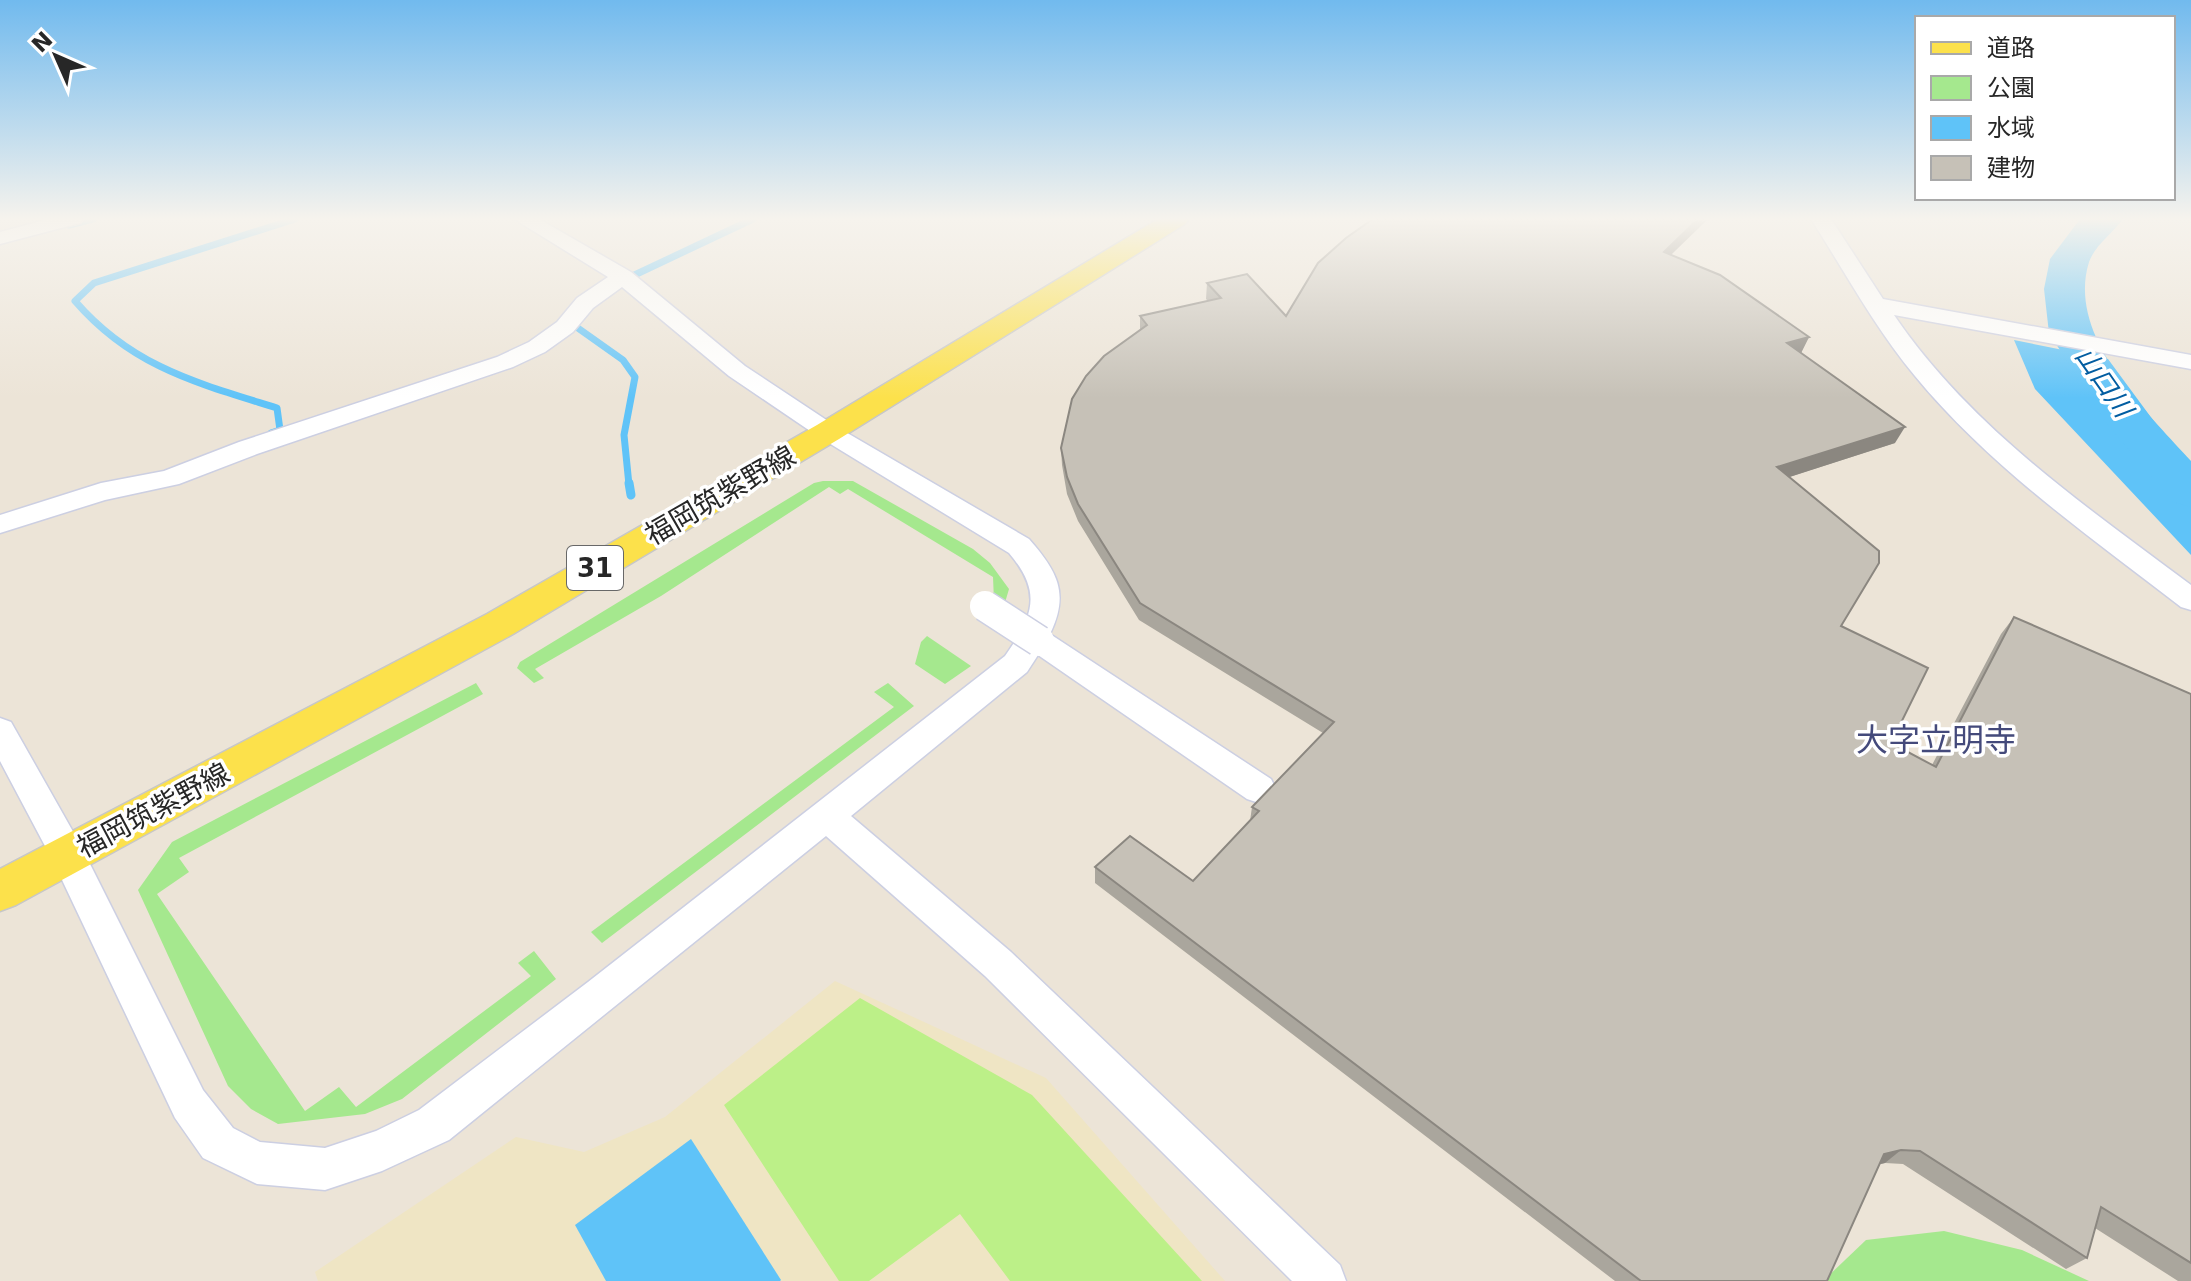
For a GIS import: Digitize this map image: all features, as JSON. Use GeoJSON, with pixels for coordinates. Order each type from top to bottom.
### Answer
{"type":"FeatureCollection","features":[{"type":"Feature","properties":{"kind":"main road","name":"福岡筑紫野線"},"geometry":{"type":"LineString","coordinates":[[0,891],[500,624],[828,432],[1078,279]]}},
{"type":"Feature","properties":{"kind":"street"},"geometry":{"type":"LineString","coordinates":[[0,524],[101,492],[170,478],[248,448],[505,362],[537,347],[565,327],[592,297],[620,279]]}},
{"type":"Feature","properties":{"kind":"street"},"geometry":{"type":"LineString","coordinates":[[0,731],[68,855],[189,1104],[218,1143],[257,1163],[325,1169],[382,1150],[434,1125],[501,1075],[1016,664],[1041,628],[1047,593],[1038,565],[1019,546],[828,432],[737,371],[625,279]]}},
{"type":"Feature","properties":{"kind":"street"},"geometry":{"type":"LineString","coordinates":[[1861,279],[1936,387],[1970,422],[2083,517],[2191,600]]}},
{"type":"Feature","properties":{"kind":"street"},"geometry":{"type":"LineString","coordinates":[[1878,305],[2191,362]]}},
{"type":"Feature","properties":{"kind":"street"},"geometry":{"type":"LineString","coordinates":[[985,606],[1259,789]]}},
{"type":"Feature","properties":{"kind":"street"},"geometry":{"type":"LineString","coordinates":[[827,816],[998,964],[1324,1281]]}},
{"type":"Feature","properties":{"kind":"shaded area"},"geometry":{"type":"Polygon","coordinates":[[[835,981],[1046,1078],[1225,1281],[318,1281],[315,1272],[516,1137],[584,1152],[665,1117],[835,981]]]}},
{"type":"Feature","properties":{"kind":"green space"},"geometry":{"type":"Polygon","coordinates":[[[853,481],[973,549],[990,563],[1009,589],[1004,606],[994,601],[993,577],[848,489],[840,494],[829,487],[661,596],[535,669],[544,678],[534,683],[517,668],[520,662],[814,483],[853,481]]]}},
{"type":"Feature","properties":{"kind":"green space"},"geometry":{"type":"Polygon","coordinates":[[[927,636],[971,666],[945,684],[915,664],[921,642],[927,636]]]}},
{"type":"Feature","properties":{"kind":"green space"},"geometry":{"type":"Polygon","coordinates":[[[476,683],[483,694],[179,858],[189,872],[157,894],[305,1111],[339,1087],[356,1107],[531,976],[518,963],[534,951],[556,979],[402,1099],[365,1114],[278,1124],[251,1109],[228,1086],[138,890],[172,842],[476,683]]]}},
{"type":"Feature","properties":{"kind":"green space"},"geometry":{"type":"Polygon","coordinates":[[[888,683],[914,706],[602,943],[591,932],[894,707],[874,692],[888,683]]]}},
{"type":"Feature","properties":{"kind":"green space"},"geometry":{"type":"Polygon","coordinates":[[[860,998],[1032,1095],[1202,1281],[1010,1281],[960,1214],[869,1281],[839,1281],[724,1105],[860,998]]]}},
{"type":"Feature","properties":{"kind":"green space"},"geometry":{"type":"Polygon","coordinates":[[[1944,1231],[2022,1250],[2089,1281],[1823,1281],[1866,1240],[1944,1231]]]}},
{"type":"Feature","properties":{"kind":"water"},"geometry":{"type":"Polygon","coordinates":[[[2014,340],[2108,359],[2178,454],[2191,463],[2191,555],[2035,389],[2014,340]]]}},
{"type":"Feature","properties":{"kind":"water"},"geometry":{"type":"Polygon","coordinates":[[[691,1139],[780,1281],[606,1281],[575,1225],[691,1139]]]}},
{"type":"Feature","properties":{"kind":"building"},"geometry":{"type":"Polygon","coordinates":[[[1226,279],[1251,279],[1286,316],[1308,279],[1725,279],[1809,337],[1787,343],[1905,427],[1777,467],[1879,551],[1879,563],[1841,626],[1928,668],[1891,743],[1936,767],[2014,617],[2191,694],[2191,1263],[2101,1207],[2087,1258],[1920,1151],[1901,1150],[1884,1154],[1827,1281],[1641,1281],[1095,867],[1130,836],[1193,881],[1259,811],[1252,807],[1334,722],[1140,603],[1078,504],[1067,477],[1061,448],[1072,399],[1086,376],[1104,356],[1147,325],[1140,316],[1221,298],[1207,283],[1226,279]]]}},
{"type":"Feature","properties":{"kind":"waterway"},"geometry":{"type":"LineString","coordinates":[[107,279],[94,283],[75,301],[97,324],[119,342],[167,370],[277,408],[280,430],[271,433]]}},
{"type":"Feature","properties":{"kind":"waterway","name":"山口川"},"geometry":{"type":"LineString","coordinates":[[2066,279],[2064,289],[2070,333],[2124,415],[2191,491]]}},
{"type":"Feature","properties":{"kind":"waterway"},"geometry":{"type":"LineString","coordinates":[[579,319],[575,326],[623,360],[635,377],[624,435],[629,485]]}},
{"type":"Feature","properties":{"kind":"waterway"},"geometry":{"type":"LineString","coordinates":[[629,483],[631,495]]}},
{"type":"Feature","properties":{"kind":"district","name":"大字立明寺"},"geometry":{"type":"Point","coordinates":[1936,740]}}]}
